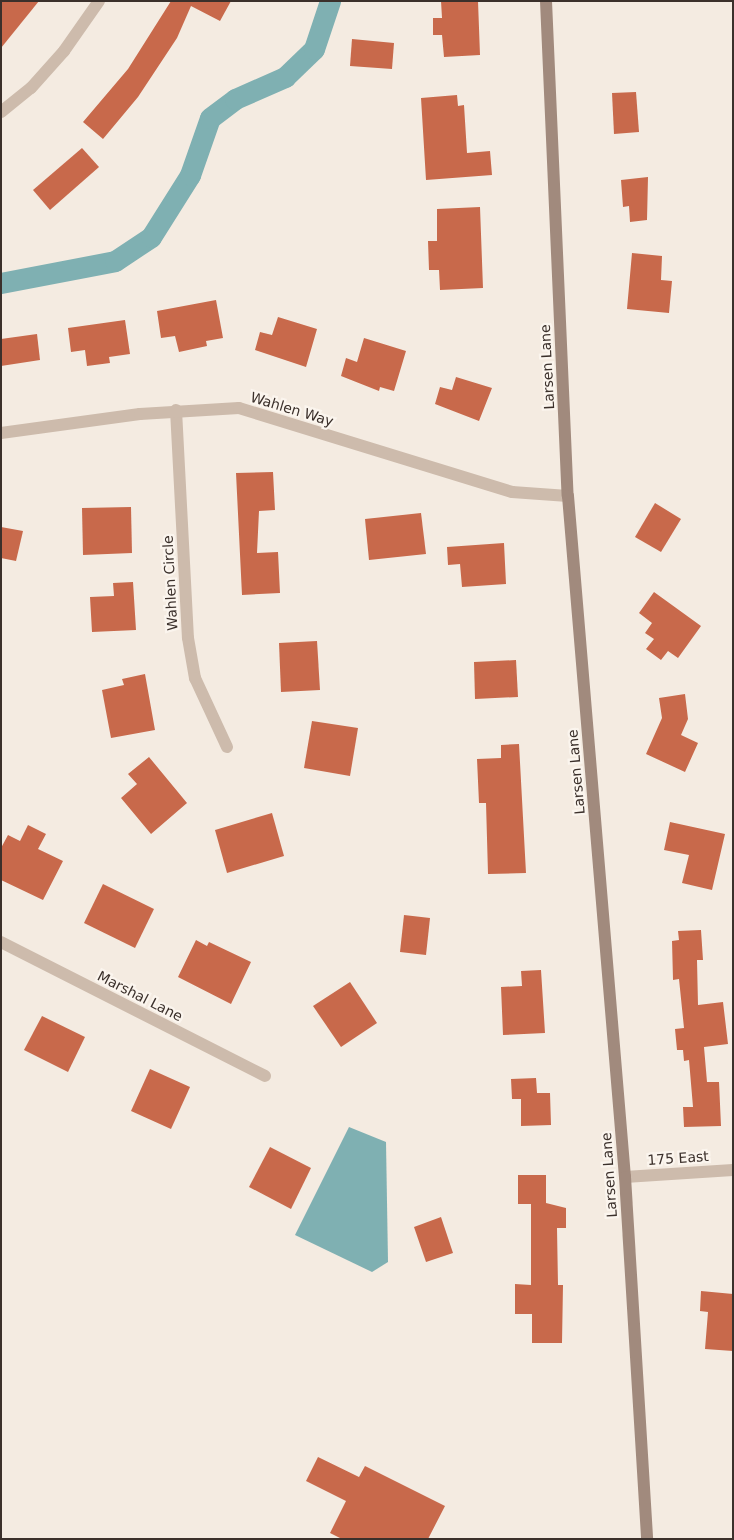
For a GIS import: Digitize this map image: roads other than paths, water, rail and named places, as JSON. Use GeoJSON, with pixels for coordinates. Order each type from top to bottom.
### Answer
{"type":"FeatureCollection","features":[{"type":"Feature","properties":{"kind":"main road","name":"Larsen Lane"},"geometry":{"type":"LineString","coordinates":[[546,1],[568,496],[625,1177],[647,1539]]}},
{"type":"Feature","properties":{"kind":"street"},"geometry":{"type":"LineString","coordinates":[[1,112],[31,88],[64,51],[99,1]]}},
{"type":"Feature","properties":{"kind":"street","name":"Wahlen Way"},"geometry":{"type":"LineString","coordinates":[[1,433],[176,410],[239,408],[512,492],[568,496]]}},
{"type":"Feature","properties":{"kind":"street","name":"Wahlen Circle"},"geometry":{"type":"LineString","coordinates":[[176,410],[188,638],[196,678],[227,747]]}},
{"type":"Feature","properties":{"kind":"street","name":"Marshal Lane"},"geometry":{"type":"LineString","coordinates":[[1,942],[265,1076]]}},
{"type":"Feature","properties":{"kind":"street","name":"175 East"},"geometry":{"type":"LineString","coordinates":[[625,1177],[733,1170]]}},
{"type":"Feature","properties":{"kind":"water"},"geometry":{"type":"Polygon","coordinates":[[[349,1127],[386,1142],[388,1262],[372,1272],[295,1235],[349,1127]]]}},
{"type":"Feature","properties":{"kind":"waterway"},"geometry":{"type":"LineString","coordinates":[[1,283],[115,261],[151,237],[190,175],[210,118],[235,99],[285,77],[314,49],[330,1]]}}]}
